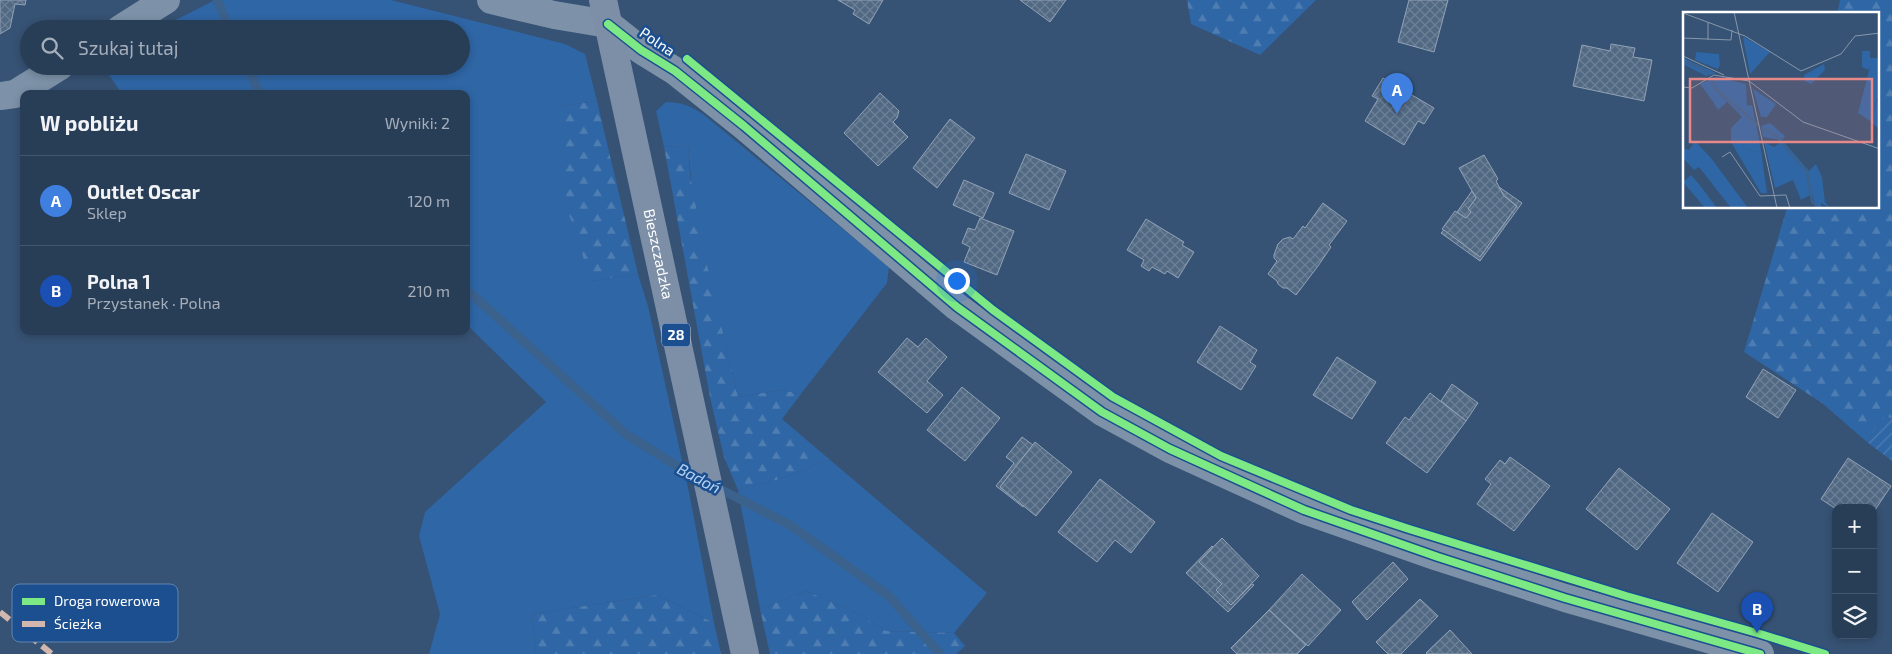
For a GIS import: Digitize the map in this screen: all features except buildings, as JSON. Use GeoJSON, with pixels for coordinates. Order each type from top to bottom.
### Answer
{"type":"FeatureCollection","features":[{"type":"Feature","properties":{"kind":"main road","name":"Bieszczadzka"},"geometry":{"type":"LineString","coordinates":[[606,12],[716,528],[745,654]]}},
{"type":"Feature","properties":{"kind":"street"},"geometry":{"type":"LineString","coordinates":[[134,20],[166,0]]}},
{"type":"Feature","properties":{"kind":"street"},"geometry":{"type":"LineString","coordinates":[[491,0],[554,15],[606,12]]}},
{"type":"Feature","properties":{"kind":"street","name":"Polna"},"geometry":{"type":"LineString","coordinates":[[606,12],[641,50],[675,71],[744,126],[957,307],[1102,412],[1170,449],[1304,510],[1430,555],[1565,598],[1760,654]]}},
{"type":"Feature","properties":{"kind":"street"},"geometry":{"type":"LineString","coordinates":[[21,90],[46,75]]}},
{"type":"Feature","properties":{"kind":"street"},"geometry":{"type":"LineString","coordinates":[[0,96],[15,94],[20,91]]}},
{"type":"Feature","properties":{"kind":"green space"},"geometry":{"type":"Polygon","coordinates":[[[215,0],[391,0],[565,44],[585,54],[597,101],[562,106],[591,281],[638,274],[648,306],[689,492],[714,623],[657,595],[532,614],[536,654],[429,654],[440,614],[419,536],[425,512],[546,402],[470,328],[470,90],[119,90],[109,75],[470,75],[470,20],[176,20],[215,0]]]}},
{"type":"Feature","properties":{"kind":"green space"},"geometry":{"type":"Polygon","coordinates":[[[1187,0],[1316,0],[1260,55],[1191,24],[1187,0]]]}},
{"type":"Feature","properties":{"kind":"green space"},"geometry":{"type":"Polygon","coordinates":[[[1840,0],[1892,0],[1892,418],[1883,417],[1867,442],[1822,403],[1744,352],[1787,209],[1880,209],[1880,12],[1837,12],[1840,0]]]}},
{"type":"Feature","properties":{"kind":"green space"},"geometry":{"type":"Polygon","coordinates":[[[597,101],[638,274],[591,281],[566,205],[562,106],[597,101]]]}},
{"type":"Feature","properties":{"kind":"green space"},"geometry":{"type":"Polygon","coordinates":[[[666,102],[686,105],[703,114],[889,267],[887,283],[801,394],[782,390],[738,397],[701,241],[688,146],[664,147],[656,111],[666,102]]]}},
{"type":"Feature","properties":{"kind":"green space"},"geometry":{"type":"Polygon","coordinates":[[[688,146],[690,174],[707,265],[738,397],[782,390],[801,394],[782,419],[829,459],[780,479],[738,490],[724,457],[710,397],[664,147],[688,146]]]}},
{"type":"Feature","properties":{"kind":"green space"},"geometry":{"type":"Polygon","coordinates":[[[1883,417],[1892,418],[1892,461],[1867,442],[1883,417]]]}},
{"type":"Feature","properties":{"kind":"green space"},"geometry":{"type":"Polygon","coordinates":[[[829,459],[987,593],[954,633],[886,631],[859,614],[806,591],[760,609],[738,490],[780,479],[829,459]]]}},
{"type":"Feature","properties":{"kind":"green space"},"geometry":{"type":"Polygon","coordinates":[[[806,591],[859,614],[886,631],[954,633],[965,646],[956,654],[770,654],[760,609],[806,591]]]}},
{"type":"Feature","properties":{"kind":"green space"},"geometry":{"type":"Polygon","coordinates":[[[657,595],[714,623],[721,654],[536,654],[532,614],[657,595]]]}},
{"type":"Feature","properties":{"kind":"waterway","name":"Badoń"},"geometry":{"type":"LineString","coordinates":[[217,0],[226,20]]}},
{"type":"Feature","properties":{"kind":"waterway","name":"Badoń"},"geometry":{"type":"LineString","coordinates":[[251,75],[258,90]]}},
{"type":"Feature","properties":{"kind":"waterway","name":"Badoń"},"geometry":{"type":"LineString","coordinates":[[470,293],[627,435],[702,480]]}},
{"type":"Feature","properties":{"kind":"waterway","name":"Badoń"},"geometry":{"type":"LineString","coordinates":[[714,486],[790,525],[889,596],[940,654]]}},
{"type":"Feature","properties":{"kind":"marked path"},"geometry":{"type":"LineString","coordinates":[[0,612],[12,622]]}},
{"type":"Feature","properties":{"kind":"marked path"},"geometry":{"type":"LineString","coordinates":[[37,642],[52,654]]}},
{"type":"Feature","properties":{"kind":"cycle path"},"geometry":{"type":"LineString","coordinates":[[608,24],[641,50],[675,71],[744,126],[957,307],[1102,412],[1170,449],[1304,510],[1438,557],[1565,598],[1760,654]]}},
{"type":"Feature","properties":{"kind":"cycle path"},"geometry":{"type":"LineString","coordinates":[[687,59],[993,310],[1113,397],[1221,456],[1351,510],[1626,596],[1825,654]]}},
{"type":"Feature","properties":{"kind":"place","name":"Outlet Oscar"},"geometry":{"type":"Point","coordinates":[1397,114]}},
{"type":"Feature","properties":{"kind":"place","name":"Polna 1"},"geometry":{"type":"Point","coordinates":[1757,633]}}]}
